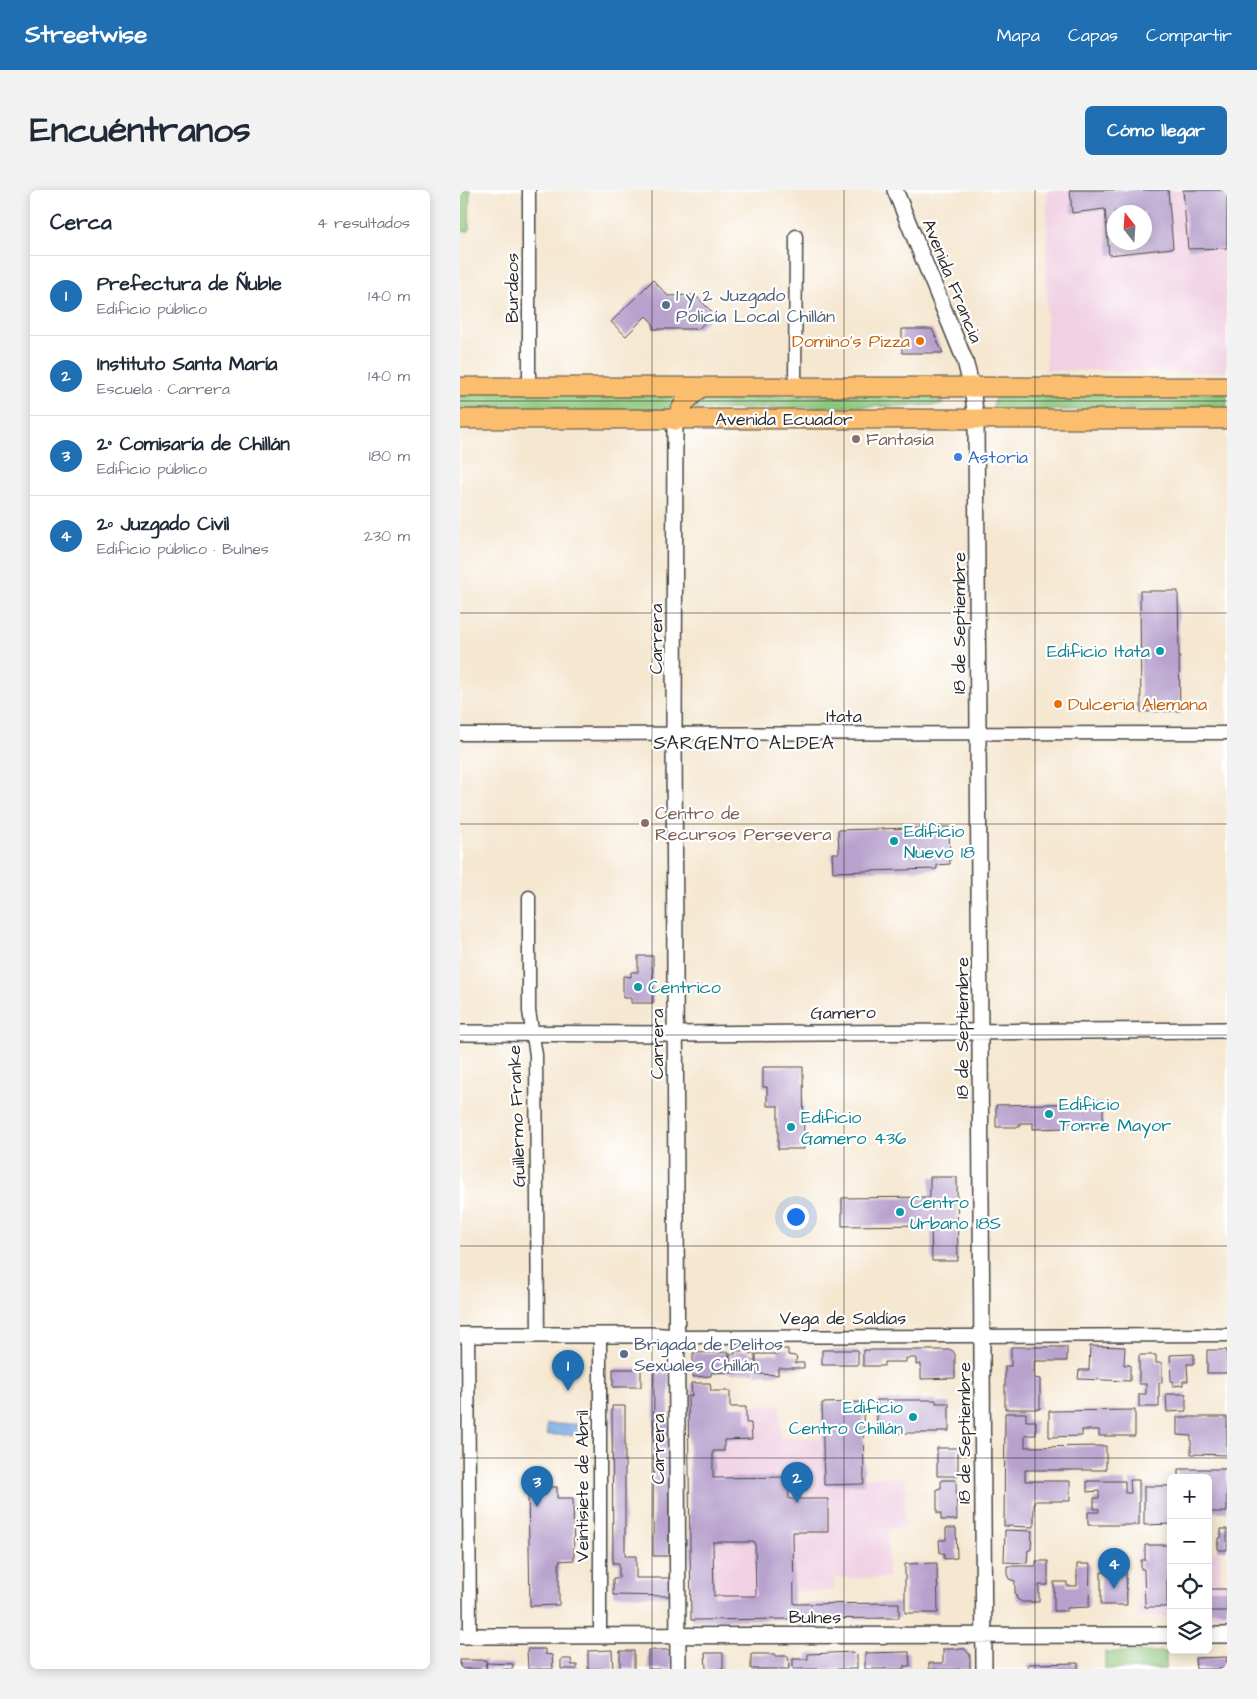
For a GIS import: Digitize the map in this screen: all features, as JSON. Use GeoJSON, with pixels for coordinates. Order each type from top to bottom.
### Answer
{"type":"FeatureCollection","features":[{"type":"Feature","properties":{"kind":"main road","name":"Avenida Ecuador"},"geometry":{"type":"LineString","coordinates":[[460,386],[1227,387]]}},
{"type":"Feature","properties":{"kind":"main road"},"geometry":{"type":"LineString","coordinates":[[675,420],[685,402],[701,387]]}},
{"type":"Feature","properties":{"kind":"main road","name":"Avenida Ecuador"},"geometry":{"type":"LineString","coordinates":[[460,419],[1227,419]]}},
{"type":"Feature","properties":{"kind":"street","name":"Burdeos"},"geometry":{"type":"LineString","coordinates":[[529,190],[529,387]]}},
{"type":"Feature","properties":{"kind":"street","name":"Avenida Francia"},"geometry":{"type":"LineString","coordinates":[[895,190],[965,362],[972,388]]}},
{"type":"Feature","properties":{"kind":"street"},"geometry":{"type":"LineString","coordinates":[[795,387],[796,236]]}},
{"type":"Feature","properties":{"kind":"street","name":"18 de Septiembre"},"geometry":{"type":"LineString","coordinates":[[972,388],[976,418],[984,1669]]}},
{"type":"Feature","properties":{"kind":"street","name":"Carrera"},"geometry":{"type":"LineString","coordinates":[[675,420],[674,734],[678,1669]]}},
{"type":"Feature","properties":{"kind":"street","name":"Itata"},"geometry":{"type":"LineString","coordinates":[[460,734],[1227,733]]}},
{"type":"Feature","properties":{"kind":"street","name":"Guillermo Franke"},"geometry":{"type":"LineString","coordinates":[[529,897],[529,1010],[536,1055],[538,1335]]}},
{"type":"Feature","properties":{"kind":"street","name":"Gamero"},"geometry":{"type":"LineString","coordinates":[[460,1033],[676,1034],[1227,1030]]}},
{"type":"Feature","properties":{"kind":"street"},"geometry":{"type":"LineString","coordinates":[[464,1335],[465,1636]]}},
{"type":"Feature","properties":{"kind":"street","name":"Vega de Saldías"},"geometry":{"type":"LineString","coordinates":[[464,1335],[658,1335],[677,1337],[1227,1335]]}},
{"type":"Feature","properties":{"kind":"street","name":"Veintisiete de Abril"},"geometry":{"type":"LineString","coordinates":[[600,1335],[600,1636]]}},
{"type":"Feature","properties":{"kind":"street","name":"Bulnes"},"geometry":{"type":"LineString","coordinates":[[465,1636],[1167,1635]]}},
{"type":"Feature","properties":{"kind":"street"},"geometry":{"type":"LineString","coordinates":[[1212,1635],[1227,1635]]}},
{"type":"Feature","properties":{"kind":"shaded area"},"geometry":{"type":"Polygon","coordinates":[[[1047,190],[1227,190],[1227,372],[1046,370],[1047,190]]]}},
{"type":"Feature","properties":{"kind":"shaded area"},"geometry":{"type":"Polygon","coordinates":[[[863,1402],[863,1477],[905,1477],[905,1528],[888,1529],[888,1578],[834,1578],[834,1591],[794,1591],[794,1618],[691,1620],[688,1407],[780,1406],[781,1438],[822,1438],[822,1403],[863,1402]]]}},
{"type":"Feature","properties":{"kind":"shaded area"},"geometry":{"type":"Polygon","coordinates":[[[1138,1545],[1167,1545],[1167,1616],[1138,1617],[1138,1545]]]}},
{"type":"Feature","properties":{"kind":"shaded area"},"geometry":{"type":"Polygon","coordinates":[[[1220,1551],[1221,1583],[1227,1583],[1227,1616],[1212,1616],[1212,1552],[1220,1551]]]}},
{"type":"Feature","properties":{"kind":"green space"},"geometry":{"type":"Polygon","coordinates":[[[460,190],[470,190],[469,231],[460,231],[460,190]]]}},
{"type":"Feature","properties":{"kind":"green space"},"geometry":{"type":"Polygon","coordinates":[[[460,391],[680,393],[667,411],[460,410],[460,391]]]}},
{"type":"Feature","properties":{"kind":"green space"},"geometry":{"type":"Polygon","coordinates":[[[1227,392],[1227,410],[992,410],[996,395],[1227,392]]]}},
{"type":"Feature","properties":{"kind":"green space"},"geometry":{"type":"Polygon","coordinates":[[[944,393],[942,405],[690,410],[696,398],[944,393]]]}},
{"type":"Feature","properties":{"kind":"green space"},"geometry":{"type":"Polygon","coordinates":[[[1105,1652],[1166,1652],[1166,1669],[1105,1669],[1105,1652]]]}},
{"type":"Feature","properties":{"kind":"water"},"geometry":{"type":"Polygon","coordinates":[[[547,1424],[577,1424],[577,1435],[547,1435],[547,1424]]]}},
{"type":"Feature","properties":{"kind":"building"},"geometry":{"type":"Polygon","coordinates":[[[1070,190],[1168,190],[1173,248],[1109,255],[1109,250],[1152,250],[1152,205],[1107,205],[1107,232],[1105,209],[1072,213],[1070,190]]]}},
{"type":"Feature","properties":{"kind":"building"},"geometry":{"type":"Polygon","coordinates":[[[1183,190],[1227,190],[1227,248],[1188,249],[1183,190]]]}},
{"type":"Feature","properties":{"kind":"building","name":"1 y 2 Juzgado Policía Local Chillán"},"geometry":{"type":"Polygon","coordinates":[[[653,280],[668,296],[695,295],[714,314],[698,329],[653,329],[653,323],[646,316],[626,336],[611,322],[653,280]]]}},
{"type":"Feature","properties":{"kind":"building","name":"Domino's Pizza"},"geometry":{"type":"Polygon","coordinates":[[[902,329],[932,329],[943,353],[902,353],[902,329]]]}},
{"type":"Feature","properties":{"kind":"building","name":"Edificio Itata"},"geometry":{"type":"Polygon","coordinates":[[[1140,591],[1178,591],[1180,711],[1141,712],[1140,591]]]}},
{"type":"Feature","properties":{"kind":"building","name":"Edificio Nuevo 18"},"geometry":{"type":"Polygon","coordinates":[[[949,827],[950,864],[937,865],[937,869],[833,872],[832,853],[839,853],[838,830],[949,827]]]}},
{"type":"Feature","properties":{"kind":"building","name":"Centrico"},"geometry":{"type":"Polygon","coordinates":[[[638,956],[653,956],[653,1003],[631,1003],[631,998],[623,998],[623,976],[631,977],[631,972],[638,972],[638,956]]]}},
{"type":"Feature","properties":{"kind":"building","name":"Edificio Gamero 436"},"geometry":{"type":"Polygon","coordinates":[[[763,1067],[803,1067],[804,1149],[778,1149],[778,1106],[767,1106],[767,1087],[763,1087],[763,1067]]]}},
{"type":"Feature","properties":{"kind":"building","name":"Edificio Torre Mayor"},"geometry":{"type":"Polygon","coordinates":[[[1103,1103],[1103,1127],[1079,1128],[1079,1122],[1067,1123],[1067,1128],[1033,1129],[1033,1123],[1020,1123],[1020,1127],[996,1127],[996,1105],[1103,1103]]]}},
{"type":"Feature","properties":{"kind":"building","name":"Centro Urbano 18S"},"geometry":{"type":"Polygon","coordinates":[[[930,1177],[957,1177],[958,1261],[932,1261],[931,1225],[842,1226],[842,1198],[930,1197],[930,1177]]]}},
{"type":"Feature","properties":{"kind":"building"},"geometry":{"type":"Polygon","coordinates":[[[1090,1346],[1125,1347],[1124,1365],[1130,1365],[1130,1381],[1078,1379],[1079,1370],[1089,1370],[1090,1346]]]}},
{"type":"Feature","properties":{"kind":"building"},"geometry":{"type":"Polygon","coordinates":[[[1011,1347],[1067,1347],[1067,1361],[1034,1361],[1034,1378],[1040,1379],[1040,1409],[1005,1409],[1005,1366],[1011,1366],[1011,1347]]]}},
{"type":"Feature","properties":{"kind":"building"},"geometry":{"type":"Polygon","coordinates":[[[778,1349],[788,1349],[788,1355],[797,1358],[795,1363],[804,1363],[804,1368],[778,1368],[778,1375],[756,1374],[756,1354],[778,1354],[778,1349]]]}},
{"type":"Feature","properties":{"kind":"building"},"geometry":{"type":"Polygon","coordinates":[[[822,1350],[858,1350],[858,1365],[822,1365],[822,1350]]]}},
{"type":"Feature","properties":{"kind":"building"},"geometry":{"type":"Polygon","coordinates":[[[863,1350],[952,1350],[955,1354],[955,1378],[921,1379],[921,1364],[916,1365],[916,1358],[906,1358],[906,1362],[884,1362],[884,1366],[863,1366],[863,1350]]]}},
{"type":"Feature","properties":{"kind":"building"},"geometry":{"type":"Polygon","coordinates":[[[1207,1350],[1227,1350],[1227,1373],[1207,1373],[1207,1350]]]}},
{"type":"Feature","properties":{"kind":"building"},"geometry":{"type":"Polygon","coordinates":[[[735,1351],[749,1351],[749,1353],[755,1354],[755,1372],[730,1373],[730,1354],[735,1354],[735,1351]]]}},
{"type":"Feature","properties":{"kind":"building"},"geometry":{"type":"Polygon","coordinates":[[[729,1352],[729,1372],[693,1377],[693,1353],[729,1352]]]}},
{"type":"Feature","properties":{"kind":"building"},"geometry":{"type":"Polygon","coordinates":[[[1194,1354],[1194,1364],[1187,1364],[1188,1381],[1183,1381],[1183,1385],[1173,1386],[1173,1381],[1171,1381],[1170,1355],[1194,1354]]]}},
{"type":"Feature","properties":{"kind":"building"},"geometry":{"type":"Polygon","coordinates":[[[1139,1355],[1156,1355],[1156,1363],[1162,1363],[1162,1383],[1159,1383],[1159,1407],[1139,1407],[1139,1394],[1146,1394],[1146,1384],[1139,1384],[1139,1355]]]}},
{"type":"Feature","properties":{"kind":"building"},"geometry":{"type":"Polygon","coordinates":[[[654,1368],[669,1368],[669,1556],[653,1556],[654,1368]]]}},
{"type":"Feature","properties":{"kind":"building"},"geometry":{"type":"Polygon","coordinates":[[[613,1369],[641,1369],[641,1387],[613,1387],[613,1369]]]}},
{"type":"Feature","properties":{"kind":"building"},"geometry":{"type":"Polygon","coordinates":[[[691,1383],[710,1383],[711,1391],[730,1391],[730,1407],[746,1407],[746,1423],[751,1423],[752,1439],[724,1440],[724,1451],[713,1451],[713,1478],[788,1477],[789,1499],[828,1499],[828,1532],[793,1532],[794,1604],[899,1603],[899,1618],[691,1620],[688,1396],[692,1396],[691,1383]],[[713,1542],[714,1596],[756,1596],[755,1542],[713,1542]]]}},
{"type":"Feature","properties":{"kind":"building"},"geometry":{"type":"Polygon","coordinates":[[[1166,1394],[1186,1394],[1186,1411],[1167,1412],[1166,1394]]]}},
{"type":"Feature","properties":{"kind":"building","name":"Edificio Centro Chillán"},"geometry":{"type":"Polygon","coordinates":[[[877,1400],[936,1400],[936,1403],[949,1403],[949,1431],[938,1431],[938,1433],[877,1433],[877,1400]]]}},
{"type":"Feature","properties":{"kind":"building"},"geometry":{"type":"Polygon","coordinates":[[[863,1402],[864,1484],[824,1485],[822,1403],[863,1402]]]}},
{"type":"Feature","properties":{"kind":"building"},"geometry":{"type":"Polygon","coordinates":[[[612,1406],[625,1406],[625,1556],[636,1556],[636,1578],[670,1578],[669,1596],[613,1595],[613,1578],[619,1578],[619,1563],[613,1563],[612,1406]]]}},
{"type":"Feature","properties":{"kind":"building"},"geometry":{"type":"Polygon","coordinates":[[[1135,1410],[1135,1436],[1099,1436],[1099,1430],[1082,1430],[1082,1436],[1049,1437],[1049,1411],[1135,1410]]]}},
{"type":"Feature","properties":{"kind":"building"},"geometry":{"type":"Polygon","coordinates":[[[1005,1413],[1026,1413],[1026,1421],[1036,1421],[1036,1435],[1025,1435],[1025,1447],[1106,1446],[1106,1470],[1025,1470],[1025,1481],[1070,1481],[1070,1501],[1034,1501],[1034,1527],[1004,1526],[1005,1413]]]}},
{"type":"Feature","properties":{"kind":"building"},"geometry":{"type":"Polygon","coordinates":[[[1177,1417],[1227,1417],[1227,1455],[1191,1454],[1191,1436],[1177,1435],[1177,1417]]]}},
{"type":"Feature","properties":{"kind":"building"},"geometry":{"type":"Polygon","coordinates":[[[937,1448],[958,1448],[958,1476],[937,1476],[937,1448]]]}},
{"type":"Feature","properties":{"kind":"building"},"geometry":{"type":"Polygon","coordinates":[[[1178,1469],[1227,1469],[1227,1512],[1212,1512],[1212,1474],[1178,1474],[1178,1469]]]}},
{"type":"Feature","properties":{"kind":"building"},"geometry":{"type":"Polygon","coordinates":[[[941,1480],[956,1480],[957,1520],[941,1520],[941,1513],[937,1513],[937,1489],[941,1488],[941,1480]]]}},
{"type":"Feature","properties":{"kind":"building"},"geometry":{"type":"Polygon","coordinates":[[[1130,1480],[1139,1480],[1139,1525],[1088,1525],[1088,1512],[1099,1512],[1099,1509],[1094,1509],[1094,1498],[1099,1498],[1099,1491],[1087,1492],[1087,1481],[1125,1481],[1125,1493],[1131,1493],[1130,1480]]]}},
{"type":"Feature","properties":{"kind":"building"},"geometry":{"type":"Polygon","coordinates":[[[1144,1486],[1167,1486],[1167,1524],[1144,1525],[1144,1486]]]}},
{"type":"Feature","properties":{"kind":"building"},"geometry":{"type":"Polygon","coordinates":[[[528,1487],[557,1487],[557,1498],[573,1498],[574,1560],[559,1561],[559,1605],[530,1606],[528,1487]]]}},
{"type":"Feature","properties":{"kind":"building"},"geometry":{"type":"Polygon","coordinates":[[[946,1528],[956,1528],[957,1558],[944,1559],[944,1553],[940,1553],[939,1540],[946,1540],[946,1528]]]}},
{"type":"Feature","properties":{"kind":"building"},"geometry":{"type":"Polygon","coordinates":[[[1221,1529],[1227,1529],[1227,1550],[1218,1550],[1218,1538],[1221,1538],[1221,1529]]]}},
{"type":"Feature","properties":{"kind":"building"},"geometry":{"type":"Polygon","coordinates":[[[1005,1530],[1032,1531],[1031,1550],[1028,1550],[1027,1563],[1004,1562],[1005,1530]]]}},
{"type":"Feature","properties":{"kind":"building"},"geometry":{"type":"Polygon","coordinates":[[[1145,1545],[1167,1545],[1167,1607],[1145,1607],[1144,1569],[1141,1569],[1141,1560],[1145,1560],[1145,1545]]]}},
{"type":"Feature","properties":{"kind":"building"},"geometry":{"type":"Polygon","coordinates":[[[1036,1561],[1048,1561],[1048,1585],[1039,1585],[1039,1602],[1022,1602],[1017,1599],[1015,1581],[1009,1579],[1007,1566],[1036,1566],[1036,1561]]]}},
{"type":"Feature","properties":{"kind":"building"},"geometry":{"type":"Polygon","coordinates":[[[937,1563],[938,1613],[905,1613],[905,1564],[937,1563]]]}},
{"type":"Feature","properties":{"kind":"building"},"geometry":{"type":"Polygon","coordinates":[[[1077,1564],[1090,1564],[1089,1607],[1067,1608],[1067,1611],[1054,1611],[1054,1582],[1067,1582],[1067,1586],[1077,1586],[1077,1564]]]}},
{"type":"Feature","properties":{"kind":"building"},"geometry":{"type":"Polygon","coordinates":[[[1101,1572],[1126,1572],[1127,1605],[1101,1605],[1101,1572]]]}},
{"type":"Feature","properties":{"kind":"building"},"geometry":{"type":"Polygon","coordinates":[[[1212,1589],[1227,1589],[1227,1611],[1212,1611],[1212,1589]]]}},
{"type":"Feature","properties":{"kind":"building"},"geometry":{"type":"Polygon","coordinates":[[[527,1649],[545,1649],[545,1654],[552,1655],[553,1669],[528,1669],[527,1649]]]}},
{"type":"Feature","properties":{"kind":"building"},"geometry":{"type":"Polygon","coordinates":[[[943,1649],[965,1649],[970,1655],[970,1669],[929,1669],[929,1663],[943,1663],[943,1649]]]}},
{"type":"Feature","properties":{"kind":"building"},"geometry":{"type":"Polygon","coordinates":[[[612,1650],[613,1669],[588,1669],[588,1651],[612,1650]]]}},
{"type":"Feature","properties":{"kind":"building"},"geometry":{"type":"Polygon","coordinates":[[[648,1650],[667,1650],[671,1653],[671,1669],[648,1669],[648,1650]]]}},
{"type":"Feature","properties":{"kind":"building"},"geometry":{"type":"Polygon","coordinates":[[[620,1651],[634,1651],[634,1669],[620,1669],[620,1651]]]}},
{"type":"Feature","properties":{"kind":"building"},"geometry":{"type":"Polygon","coordinates":[[[854,1652],[857,1655],[857,1669],[793,1669],[793,1659],[808,1659],[808,1654],[854,1652]]]}},
{"type":"Feature","properties":{"kind":"building"},"geometry":{"type":"Polygon","coordinates":[[[909,1652],[910,1666],[904,1666],[904,1669],[865,1669],[865,1653],[909,1652]]]}},
{"type":"Feature","properties":{"kind":"building"},"geometry":{"type":"Polygon","coordinates":[[[705,1653],[723,1653],[723,1669],[706,1669],[705,1653]]]}},
{"type":"Feature","properties":{"kind":"building"},"geometry":{"type":"Polygon","coordinates":[[[751,1654],[788,1656],[789,1669],[751,1669],[751,1654]]]}},
{"type":"Feature","properties":{"kind":"building"},"geometry":{"type":"Polygon","coordinates":[[[1227,1657],[1227,1669],[1196,1669],[1195,1658],[1227,1657]]]}},
{"type":"Feature","properties":{"kind":"building"},"geometry":{"type":"Polygon","coordinates":[[[561,1659],[571,1659],[572,1665],[577,1665],[577,1669],[561,1669],[561,1659]]]}},
{"type":"Feature","properties":{"kind":"building"},"geometry":{"type":"Polygon","coordinates":[[[460,1660],[486,1660],[486,1669],[460,1669],[460,1660]]]}},
{"type":"Feature","properties":{"kind":"building"},"geometry":{"type":"Polygon","coordinates":[[[486,1663],[513,1664],[513,1669],[487,1669],[486,1663]]]}},
{"type":"Feature","properties":{"kind":"building"},"geometry":{"type":"Polygon","coordinates":[[[1078,1663],[1078,1669],[1028,1669],[1028,1664],[1078,1663]]]}},
{"type":"Feature","properties":{"kind":"place","name":"1 y 2 Juzgado Policía Local Chillán"},"geometry":{"type":"Point","coordinates":[666,305]}},
{"type":"Feature","properties":{"kind":"place","name":"Domino's Pizza"},"geometry":{"type":"Point","coordinates":[920,341]}},
{"type":"Feature","properties":{"kind":"place","name":"Fantasía"},"geometry":{"type":"Point","coordinates":[856,439]}},
{"type":"Feature","properties":{"kind":"place","name":"Astoria"},"geometry":{"type":"Point","coordinates":[958,457]}},
{"type":"Feature","properties":{"kind":"place","name":"Edificio Itata"},"geometry":{"type":"Point","coordinates":[1160,651]}},
{"type":"Feature","properties":{"kind":"place","name":"Dulceria Alemana"},"geometry":{"type":"Point","coordinates":[1058,704]}},
{"type":"Feature","properties":{"kind":"place","name":"Centro de Recursos Persevera"},"geometry":{"type":"Point","coordinates":[645,823]}},
{"type":"Feature","properties":{"kind":"place","name":"Edificio Nuevo 18"},"geometry":{"type":"Point","coordinates":[894,841]}},
{"type":"Feature","properties":{"kind":"place","name":"Centrico"},"geometry":{"type":"Point","coordinates":[638,987]}},
{"type":"Feature","properties":{"kind":"place","name":"Edificio Torre Mayor"},"geometry":{"type":"Point","coordinates":[1049,1114]}},
{"type":"Feature","properties":{"kind":"place","name":"Edificio Gamero 436"},"geometry":{"type":"Point","coordinates":[791,1127]}},
{"type":"Feature","properties":{"kind":"place","name":"Centro Urbano 18S"},"geometry":{"type":"Point","coordinates":[900,1212]}},
{"type":"Feature","properties":{"kind":"place","name":"Brigada de Delitos Sexuales Chillán"},"geometry":{"type":"Point","coordinates":[624,1354]}},
{"type":"Feature","properties":{"kind":"place","name":"Prefectura de Ñuble"},"geometry":{"type":"Point","coordinates":[568,1391]}},
{"type":"Feature","properties":{"kind":"place","name":"Edificio Centro Chillán"},"geometry":{"type":"Point","coordinates":[913,1417]}},
{"type":"Feature","properties":{"kind":"place","name":"Instituto Santa María"},"geometry":{"type":"Point","coordinates":[797,1503]}},
{"type":"Feature","properties":{"kind":"place","name":"2° Comisaría de Chillán"},"geometry":{"type":"Point","coordinates":[537,1507]}},
{"type":"Feature","properties":{"kind":"place","name":"2º Juzgado Civil"},"geometry":{"type":"Point","coordinates":[1114,1589]}},
{"type":"Feature","properties":{"kind":"district","name":"SARGENTO ALDEA"},"geometry":{"type":"Point","coordinates":[744,743]}}]}
